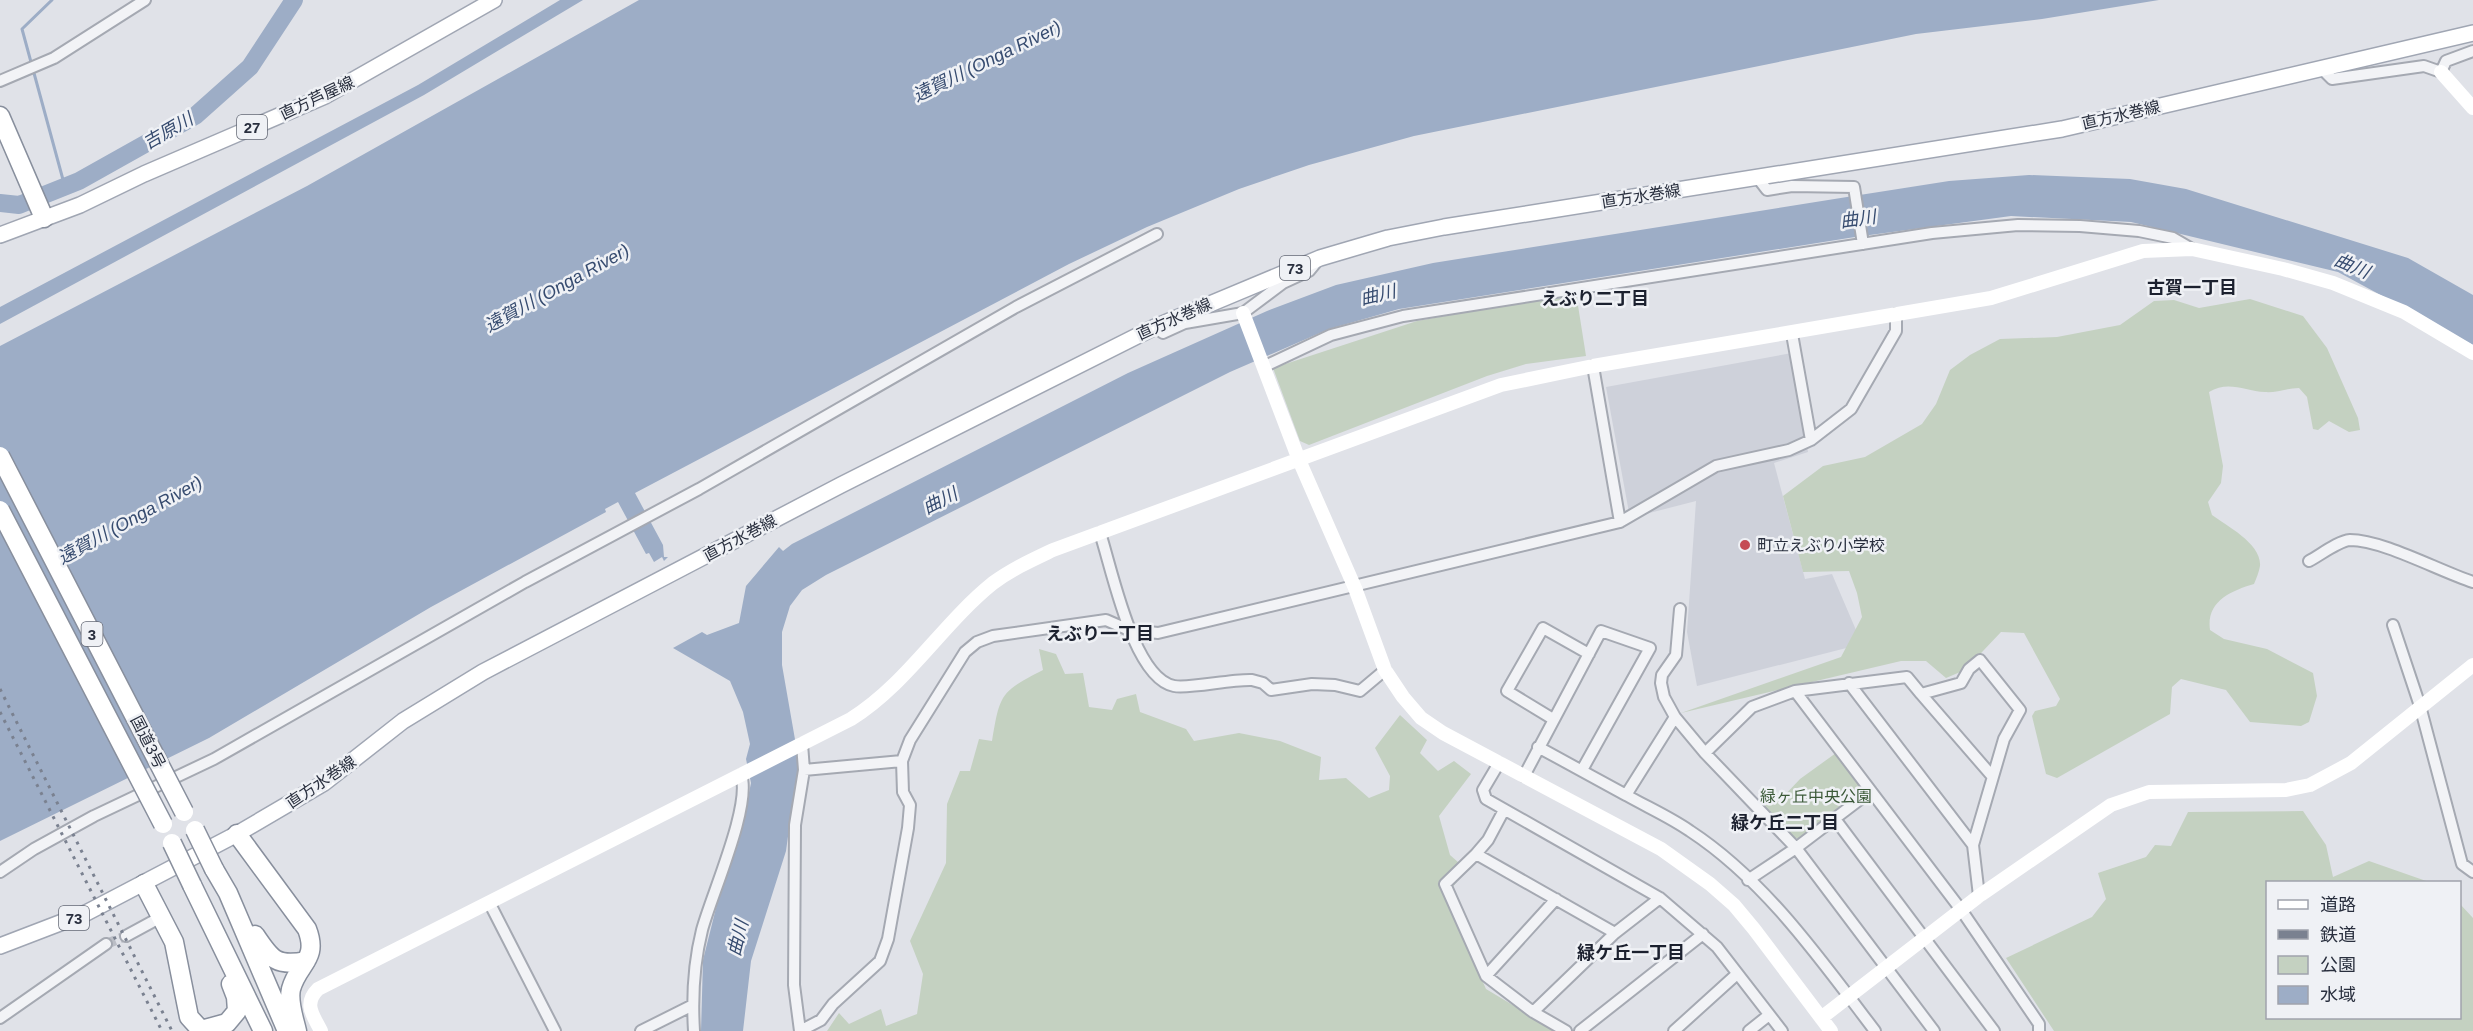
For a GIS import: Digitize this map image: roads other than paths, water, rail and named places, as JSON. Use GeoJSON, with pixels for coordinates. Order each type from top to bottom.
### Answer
{"type":"FeatureCollection","features":[{"type":"Feature","properties":{"kind":"highway"},"geometry":{"type":"LineString","coordinates":[[0,116],[42,214]]}},
{"type":"Feature","properties":{"kind":"highway","name":"国道3号"},"geometry":{"type":"LineString","coordinates":[[0,456],[228,893],[287,1031]]}},
{"type":"Feature","properties":{"kind":"highway","name":"国道3号"},"geometry":{"type":"LineString","coordinates":[[0,510],[163,824],[263,1031]]}},
{"type":"Feature","properties":{"kind":"highway"},"geometry":{"type":"LineString","coordinates":[[237,834],[307,929],[311,940],[311,953],[290,992],[297,1031]]}},
{"type":"Feature","properties":{"kind":"highway"},"geometry":{"type":"LineString","coordinates":[[144,884],[180,960],[189,1017],[200,1029],[210,1030],[227,1023],[237,1011],[236,997],[203,909]]}},
{"type":"Feature","properties":{"kind":"highway"},"geometry":{"type":"LineString","coordinates":[[228,893],[267,953],[278,962],[288,965],[306,961]]}},
{"type":"Feature","properties":{"kind":"main road","name":"直方芦屋線"},"geometry":{"type":"LineString","coordinates":[[0,235],[42,214],[80,205],[144,174],[326,96],[494,0]]}},
{"type":"Feature","properties":{"kind":"main road","name":"直方水巻線"},"geometry":{"type":"LineString","coordinates":[[0,946],[86,913],[237,834],[324,783],[404,721],[483,672],[840,485],[1155,327],[1320,258],[1388,238],[1444,227],[2062,129],[2473,33]]}},
{"type":"Feature","properties":{"kind":"street"},"geometry":{"type":"LineString","coordinates":[[0,81],[54,58],[145,0]]}},
{"type":"Feature","properties":{"kind":"street"},"geometry":{"type":"LineString","coordinates":[[2441,72],[2446,61],[2473,51]]}},
{"type":"Feature","properties":{"kind":"street"},"geometry":{"type":"LineString","coordinates":[[2321,68],[2332,80],[2424,66],[2441,72],[2473,108]]}},
{"type":"Feature","properties":{"kind":"street"},"geometry":{"type":"LineString","coordinates":[[1757,177],[1767,190],[1792,186],[1854,187],[1863,244]]}},
{"type":"Feature","properties":{"kind":"street"},"geometry":{"type":"LineString","coordinates":[[1265,364],[1331,335],[1403,316],[1932,233],[2018,225],[2139,231],[2173,238],[2192,249]]}},
{"type":"Feature","properties":{"kind":"street"},"geometry":{"type":"LineString","coordinates":[[0,872],[34,849],[94,816],[214,759],[525,582],[699,489],[1016,307],[1157,234]]}},
{"type":"Feature","properties":{"kind":"street"},"geometry":{"type":"LineString","coordinates":[[321,1031],[309,1006],[310,997],[318,989],[490,904],[867,710],[993,584],[1017,566],[1100,533],[1501,385],[1593,366],[1792,334],[1991,298],[2143,251],[2192,249],[2283,269],[2333,283],[2404,312],[2473,353]]}},
{"type":"Feature","properties":{"kind":"street"},"geometry":{"type":"LineString","coordinates":[[1155,327],[1162,333],[1185,323],[1243,313],[1283,283],[1309,271],[1320,258]]}},
{"type":"Feature","properties":{"kind":"street"},"geometry":{"type":"LineString","coordinates":[[1243,313],[1265,364],[1299,460],[1354,588],[1385,670],[1402,697],[1421,718],[1443,733],[1661,849],[1710,884],[1734,905],[1754,929],[1831,1031]]}},
{"type":"Feature","properties":{"kind":"street"},"geometry":{"type":"LineString","coordinates":[[800,745],[804,770],[795,825],[794,985],[800,1031],[821,1020],[833,1004],[879,961],[888,939],[908,828],[910,805],[903,792],[902,761],[910,740],[941,688],[965,652],[977,642],[1020,630],[1106,620],[1129,630],[1158,633],[1354,588],[1473,555],[1620,522],[1716,466],[1789,450],[1811,440],[1851,409],[1896,331],[1896,314]]}},
{"type":"Feature","properties":{"kind":"street"},"geometry":{"type":"LineString","coordinates":[[1792,334],[1811,440]]}},
{"type":"Feature","properties":{"kind":"street"},"geometry":{"type":"LineString","coordinates":[[1593,366],[1620,522]]}},
{"type":"Feature","properties":{"kind":"street"},"geometry":{"type":"LineString","coordinates":[[1100,533],[1129,630],[1150,672],[1173,686],[1252,680],[1263,683],[1271,690],[1312,684],[1335,685],[1360,691],[1385,670]]}},
{"type":"Feature","properties":{"kind":"street"},"geometry":{"type":"LineString","coordinates":[[2308,561],[2348,540],[2385,547],[2473,582]]}},
{"type":"Feature","properties":{"kind":"street"},"geometry":{"type":"LineString","coordinates":[[1680,609],[1676,655],[1662,675],[1661,683],[1664,697],[1675,717],[1705,753],[1796,848],[1935,1031]]}},
{"type":"Feature","properties":{"kind":"street"},"geometry":{"type":"LineString","coordinates":[[2393,625],[2420,706],[2462,864],[2473,873]]}},
{"type":"Feature","properties":{"kind":"street"},"geometry":{"type":"LineString","coordinates":[[1553,719],[1507,691],[1543,628],[1589,654]]}},
{"type":"Feature","properties":{"kind":"street"},"geometry":{"type":"LineString","coordinates":[[1524,776],[1601,632],[1650,648],[1582,770]]}},
{"type":"Feature","properties":{"kind":"street"},"geometry":{"type":"LineString","coordinates":[[1921,694],[1961,683],[1969,669],[1980,660],[2020,710],[2004,739],[1973,845],[1979,896]]}},
{"type":"Feature","properties":{"kind":"street"},"geometry":{"type":"LineString","coordinates":[[1821,1018],[1979,896],[2110,806],[2149,792],[2286,790],[2310,785],[2351,763],[2473,665]]}},
{"type":"Feature","properties":{"kind":"street"},"geometry":{"type":"LineString","coordinates":[[1705,753],[1752,707],[1795,691],[1907,677],[1992,776]]}},
{"type":"Feature","properties":{"kind":"street"},"geometry":{"type":"LineString","coordinates":[[1849,684],[1973,845]]}},
{"type":"Feature","properties":{"kind":"street"},"geometry":{"type":"LineString","coordinates":[[1795,691],[1962,910],[2039,1024],[2039,1031]]}},
{"type":"Feature","properties":{"kind":"street"},"geometry":{"type":"LineString","coordinates":[[1626,795],[1675,717]]}},
{"type":"Feature","properties":{"kind":"street"},"geometry":{"type":"LineString","coordinates":[[1538,747],[1689,830],[1722,855],[1778,909],[1875,1031]]}},
{"type":"Feature","properties":{"kind":"street"},"geometry":{"type":"LineString","coordinates":[[804,770],[902,761]]}},
{"type":"Feature","properties":{"kind":"street"},"geometry":{"type":"LineString","coordinates":[[1499,763],[1483,790],[1486,799],[1660,898],[1717,947],[1782,1031]]}},
{"type":"Feature","properties":{"kind":"street"},"geometry":{"type":"LineString","coordinates":[[694,1031],[693,1005],[701,932],[734,835],[744,784],[743,774]]}},
{"type":"Feature","properties":{"kind":"street"},"geometry":{"type":"LineString","coordinates":[[1748,880],[1796,848],[1871,791]]}},
{"type":"Feature","properties":{"kind":"street"},"geometry":{"type":"LineString","coordinates":[[1504,810],[1488,840],[1445,885],[1485,976],[1533,1012],[1566,1031]]}},
{"type":"Feature","properties":{"kind":"street"},"geometry":{"type":"LineString","coordinates":[[1835,819],[1994,1031]]}},
{"type":"Feature","properties":{"kind":"street"},"geometry":{"type":"LineString","coordinates":[[1476,854],[1615,933]]}},
{"type":"Feature","properties":{"kind":"street"},"geometry":{"type":"LineString","coordinates":[[1533,1012],[1615,933],[1660,898]]}},
{"type":"Feature","properties":{"kind":"street"},"geometry":{"type":"LineString","coordinates":[[1485,976],[1556,899]]}},
{"type":"Feature","properties":{"kind":"street"},"geometry":{"type":"LineString","coordinates":[[490,904],[555,1031]]}},
{"type":"Feature","properties":{"kind":"street"},"geometry":{"type":"LineString","coordinates":[[126,936],[161,917]]}},
{"type":"Feature","properties":{"kind":"street"},"geometry":{"type":"LineString","coordinates":[[1580,1031],[1703,934]]}},
{"type":"Feature","properties":{"kind":"street"},"geometry":{"type":"LineString","coordinates":[[0,1018],[106,944]]}},
{"type":"Feature","properties":{"kind":"street"},"geometry":{"type":"LineString","coordinates":[[1674,1031],[1737,974]]}},
{"type":"Feature","properties":{"kind":"street"},"geometry":{"type":"LineString","coordinates":[[641,1031],[693,1005]]}},
{"type":"Feature","properties":{"kind":"street"},"geometry":{"type":"LineString","coordinates":[[1749,1031],[1769,1015]]}},
{"type":"Feature","properties":{"kind":"water"},"geometry":{"type":"Polygon","coordinates":[[[560,0],[583,0],[424,95],[0,324],[0,307],[418,85],[560,0]]]}},
{"type":"Feature","properties":{"kind":"water","name":"遠賀川 (Onga River)"},"geometry":{"type":"Polygon","coordinates":[[[639,0],[2159,0],[2042,19],[1916,34],[1414,136],[1309,165],[1239,189],[1147,227],[1069,264],[635,493],[663,545],[664,557],[668,557],[664,561],[662,557],[654,562],[649,553],[646,554],[618,502],[605,509],[606,512],[431,607],[209,738],[0,841],[0,346],[307,186],[639,0]]]}},
{"type":"Feature","properties":{"kind":"water","name":"曲川"},"geometry":{"type":"Polygon","coordinates":[[[2029,175],[2130,179],[2186,189],[2408,258],[2473,295],[2473,345],[2338,272],[2131,222],[2011,216],[1855,237],[1399,309],[1329,329],[1230,372],[826,575],[802,590],[790,606],[782,632],[782,665],[800,768],[795,785],[786,851],[751,961],[743,1031],[701,1031],[703,960],[717,904],[739,841],[751,783],[746,759],[750,744],[743,712],[730,681],[673,648],[702,632],[707,635],[739,623],[746,586],[779,547],[783,551],[792,544],[1128,373],[1267,311],[1336,285],[1433,263],[1847,197],[1949,181],[2029,175]]]}},
{"type":"Feature","properties":{"kind":"waterway"},"geometry":{"type":"LineString","coordinates":[[52,0],[22,29],[65,187]]}},
{"type":"Feature","properties":{"kind":"waterway","name":"吉原川"},"geometry":{"type":"LineString","coordinates":[[0,203],[19,205],[79,181],[195,116],[250,67],[294,0]]}},
{"type":"Feature","properties":{"kind":"tunnel"},"geometry":{"type":"LineString","coordinates":[[106,944],[126,936]]}},
{"type":"Feature","properties":{"kind":"railway"},"geometry":{"type":"LineString","coordinates":[[0,689],[172,1031]]}},
{"type":"Feature","properties":{"kind":"railway"},"geometry":{"type":"LineString","coordinates":[[0,712],[162,1031]]}},
{"type":"Feature","properties":{"kind":"place","name":"町立えぶり小学校"},"geometry":{"type":"Point","coordinates":[1745,545]}},
{"type":"Feature","properties":{"kind":"district","name":"古賀一丁目"},"geometry":{"type":"Point","coordinates":[2192,288]}},
{"type":"Feature","properties":{"kind":"district","name":"えぶり二丁目"},"geometry":{"type":"Point","coordinates":[1595,299]}},
{"type":"Feature","properties":{"kind":"district","name":"えぶり一丁目"},"geometry":{"type":"Point","coordinates":[1100,634]}},
{"type":"Feature","properties":{"kind":"district","name":"緑ケ丘二丁目"},"geometry":{"type":"Point","coordinates":[1785,823]}},
{"type":"Feature","properties":{"kind":"district","name":"緑ケ丘一丁目"},"geometry":{"type":"Point","coordinates":[1631,953]}},
{"type":"Feature","properties":{"kind":"park label","name":"緑ヶ丘中央公園"},"geometry":{"type":"Point","coordinates":[1816,796]}}]}
